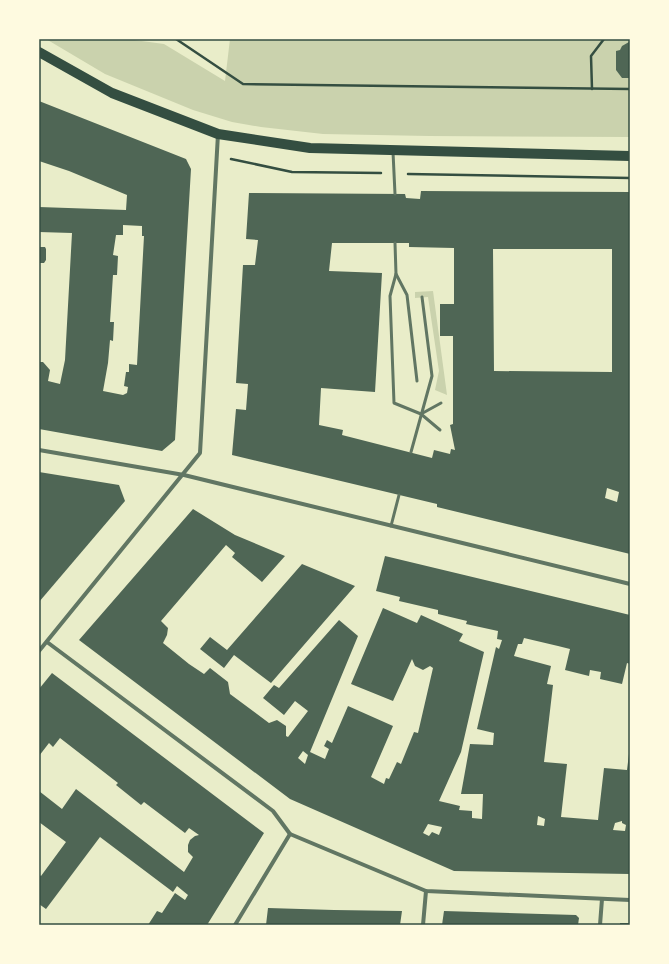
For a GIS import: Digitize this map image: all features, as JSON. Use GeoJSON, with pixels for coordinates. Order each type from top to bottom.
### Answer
{"type":"FeatureCollection","features":[{"type":"Feature","properties":{"kind":"main road"},"geometry":{"type":"LineString","coordinates":[[39,52],[112,93],[218,134],[310,148],[630,156]]}},
{"type":"Feature","properties":{"kind":"street"},"geometry":{"type":"LineString","coordinates":[[39,651],[184,475],[200,453],[218,134]]}},
{"type":"Feature","properties":{"kind":"street"},"geometry":{"type":"LineString","coordinates":[[39,450],[184,475],[630,584]]}},
{"type":"Feature","properties":{"kind":"street"},"geometry":{"type":"LineString","coordinates":[[47,642],[273,811],[290,834],[426,891],[630,900]]}},
{"type":"Feature","properties":{"kind":"street"},"geometry":{"type":"LineString","coordinates":[[235,925],[290,834]]}},
{"type":"Feature","properties":{"kind":"street"},"geometry":{"type":"LineString","coordinates":[[423,925],[426,891]]}},
{"type":"Feature","properties":{"kind":"street"},"geometry":{"type":"LineString","coordinates":[[600,925],[602,899]]}},
{"type":"Feature","properties":{"kind":"lane"},"geometry":{"type":"LineString","coordinates":[[393,150],[395,194]]}},
{"type":"Feature","properties":{"kind":"lane"},"geometry":{"type":"LineString","coordinates":[[396,243],[396,274],[390,296],[394,403],[422,414],[440,430]]}},
{"type":"Feature","properties":{"kind":"lane"},"geometry":{"type":"LineString","coordinates":[[396,274],[407,295],[417,381]]}},
{"type":"Feature","properties":{"kind":"lane"},"geometry":{"type":"LineString","coordinates":[[411,452],[432,376],[422,297]]}},
{"type":"Feature","properties":{"kind":"lane"},"geometry":{"type":"LineString","coordinates":[[422,414],[441,403]]}},
{"type":"Feature","properties":{"kind":"lane"},"geometry":{"type":"LineString","coordinates":[[392,526],[399,495]]}},
{"type":"Feature","properties":{"kind":"path"},"geometry":{"type":"LineString","coordinates":[[176,39],[243,84],[630,89]]}},
{"type":"Feature","properties":{"kind":"path"},"geometry":{"type":"LineString","coordinates":[[592,89],[591,56],[604,39]]}},
{"type":"Feature","properties":{"kind":"path"},"geometry":{"type":"LineString","coordinates":[[216,156],[292,172],[630,178]]}},
{"type":"Feature","properties":{"kind":"green space"},"geometry":{"type":"Polygon","coordinates":[[[46,39],[127,39],[164,44],[225,81],[230,39],[630,39],[630,137],[323,134],[261,127],[232,122],[193,110],[105,74],[46,39]]]}},
{"type":"Feature","properties":{"kind":"green space"},"geometry":{"type":"Polygon","coordinates":[[[433,291],[447,395],[435,390],[439,371],[428,297],[415,298],[415,292],[433,291]]]}},
{"type":"Feature","properties":{"kind":"building"},"geometry":{"type":"Polygon","coordinates":[[[629,42],[630,78],[622,78],[616,70],[616,51],[620,50],[622,46],[629,42]]]}},
{"type":"Feature","properties":{"kind":"building"},"geometry":{"type":"Polygon","coordinates":[[[39,101],[186,159],[191,169],[175,440],[162,451],[39,429],[39,362],[43,362],[50,370],[48,381],[60,384],[65,360],[72,233],[39,232],[39,207],[126,210],[127,195],[69,171],[39,161],[39,101]],[[123,225],[123,235],[116,235],[113,255],[118,256],[117,275],[113,275],[110,322],[114,322],[113,341],[110,340],[103,391],[123,395],[127,393],[128,387],[124,386],[126,372],[129,372],[129,364],[137,365],[144,236],[142,236],[142,226],[123,225]]]}},
{"type":"Feature","properties":{"kind":"building"},"geometry":{"type":"Polygon","coordinates":[[[421,191],[630,192],[630,554],[437,507],[437,504],[232,455],[236,409],[246,410],[248,384],[236,383],[243,265],[255,265],[258,240],[246,239],[249,193],[405,194],[406,198],[420,199],[421,191]],[[332,243],[329,271],[382,273],[375,392],[321,388],[319,425],[343,430],[342,435],[432,458],[434,450],[450,454],[451,449],[455,450],[450,425],[453,424],[453,336],[440,336],[440,304],[454,304],[454,248],[409,247],[409,243],[332,243]],[[493,249],[494,371],[612,372],[612,249],[493,249]],[[607,488],[605,498],[617,502],[619,492],[607,488]]]}},
{"type":"Feature","properties":{"kind":"building"},"geometry":{"type":"Polygon","coordinates":[[[39,247],[45,247],[46,249],[46,260],[44,263],[39,263],[39,247]]]}},
{"type":"Feature","properties":{"kind":"building"},"geometry":{"type":"Polygon","coordinates":[[[39,472],[119,485],[125,501],[39,602],[39,472]]]}},
{"type":"Feature","properties":{"kind":"building"},"geometry":{"type":"Polygon","coordinates":[[[193,509],[235,535],[285,556],[262,582],[232,557],[235,553],[226,545],[161,621],[168,628],[167,635],[163,643],[189,664],[204,674],[210,668],[228,682],[230,694],[269,723],[277,720],[286,726],[286,736],[288,737],[308,711],[295,701],[284,715],[263,698],[274,685],[279,688],[339,620],[358,636],[310,752],[325,759],[329,749],[324,746],[327,740],[332,743],[348,706],[393,726],[371,777],[384,784],[386,778],[389,779],[397,762],[401,764],[414,732],[418,733],[433,668],[430,666],[423,670],[415,666],[412,659],[393,701],[351,684],[383,608],[417,623],[421,615],[463,634],[459,641],[484,652],[461,752],[439,801],[460,806],[459,810],[472,811],[472,818],[482,819],[483,794],[461,794],[470,744],[493,745],[494,733],[477,729],[496,647],[499,649],[502,640],[497,639],[498,631],[466,624],[467,621],[438,614],[438,610],[399,601],[400,597],[376,591],[385,556],[630,615],[630,664],[627,663],[622,684],[600,679],[601,672],[590,670],[589,676],[565,670],[570,649],[524,638],[522,644],[518,644],[514,656],[551,666],[547,684],[553,685],[544,762],[567,764],[561,817],[598,820],[604,768],[627,770],[630,754],[630,874],[454,871],[290,799],[79,640],[193,509]],[[303,751],[298,758],[305,764],[308,755],[303,751]],[[538,816],[537,825],[544,826],[545,819],[538,816]],[[622,821],[615,823],[613,830],[625,831],[626,825],[622,823],[622,821]],[[428,824],[423,833],[429,836],[432,832],[439,835],[442,827],[428,824]]]}},
{"type":"Feature","properties":{"kind":"building"},"geometry":{"type":"Polygon","coordinates":[[[302,564],[355,586],[271,683],[234,655],[224,668],[200,649],[210,637],[227,650],[302,564]]]}},
{"type":"Feature","properties":{"kind":"building"},"geometry":{"type":"Polygon","coordinates":[[[52,673],[264,833],[207,925],[148,925],[157,911],[162,913],[175,893],[185,900],[188,895],[177,886],[173,892],[100,837],[46,909],[39,904],[39,875],[41,876],[66,842],[39,822],[39,791],[62,809],[76,789],[184,872],[193,857],[188,852],[190,840],[199,835],[189,828],[185,833],[144,802],[141,805],[116,785],[118,783],[60,738],[53,747],[49,743],[39,756],[39,689],[52,673]]]}},
{"type":"Feature","properties":{"kind":"building"},"geometry":{"type":"Polygon","coordinates":[[[268,908],[402,911],[400,925],[266,925],[268,908]]]}},
{"type":"Feature","properties":{"kind":"building"},"geometry":{"type":"Polygon","coordinates":[[[444,911],[576,915],[579,918],[578,925],[442,925],[444,911]]]}},
{"type":"Feature","properties":{"kind":"building"},"geometry":{"type":"Polygon","coordinates":[[[620,923],[630,923],[630,925],[620,925],[620,923]]]}}]}
